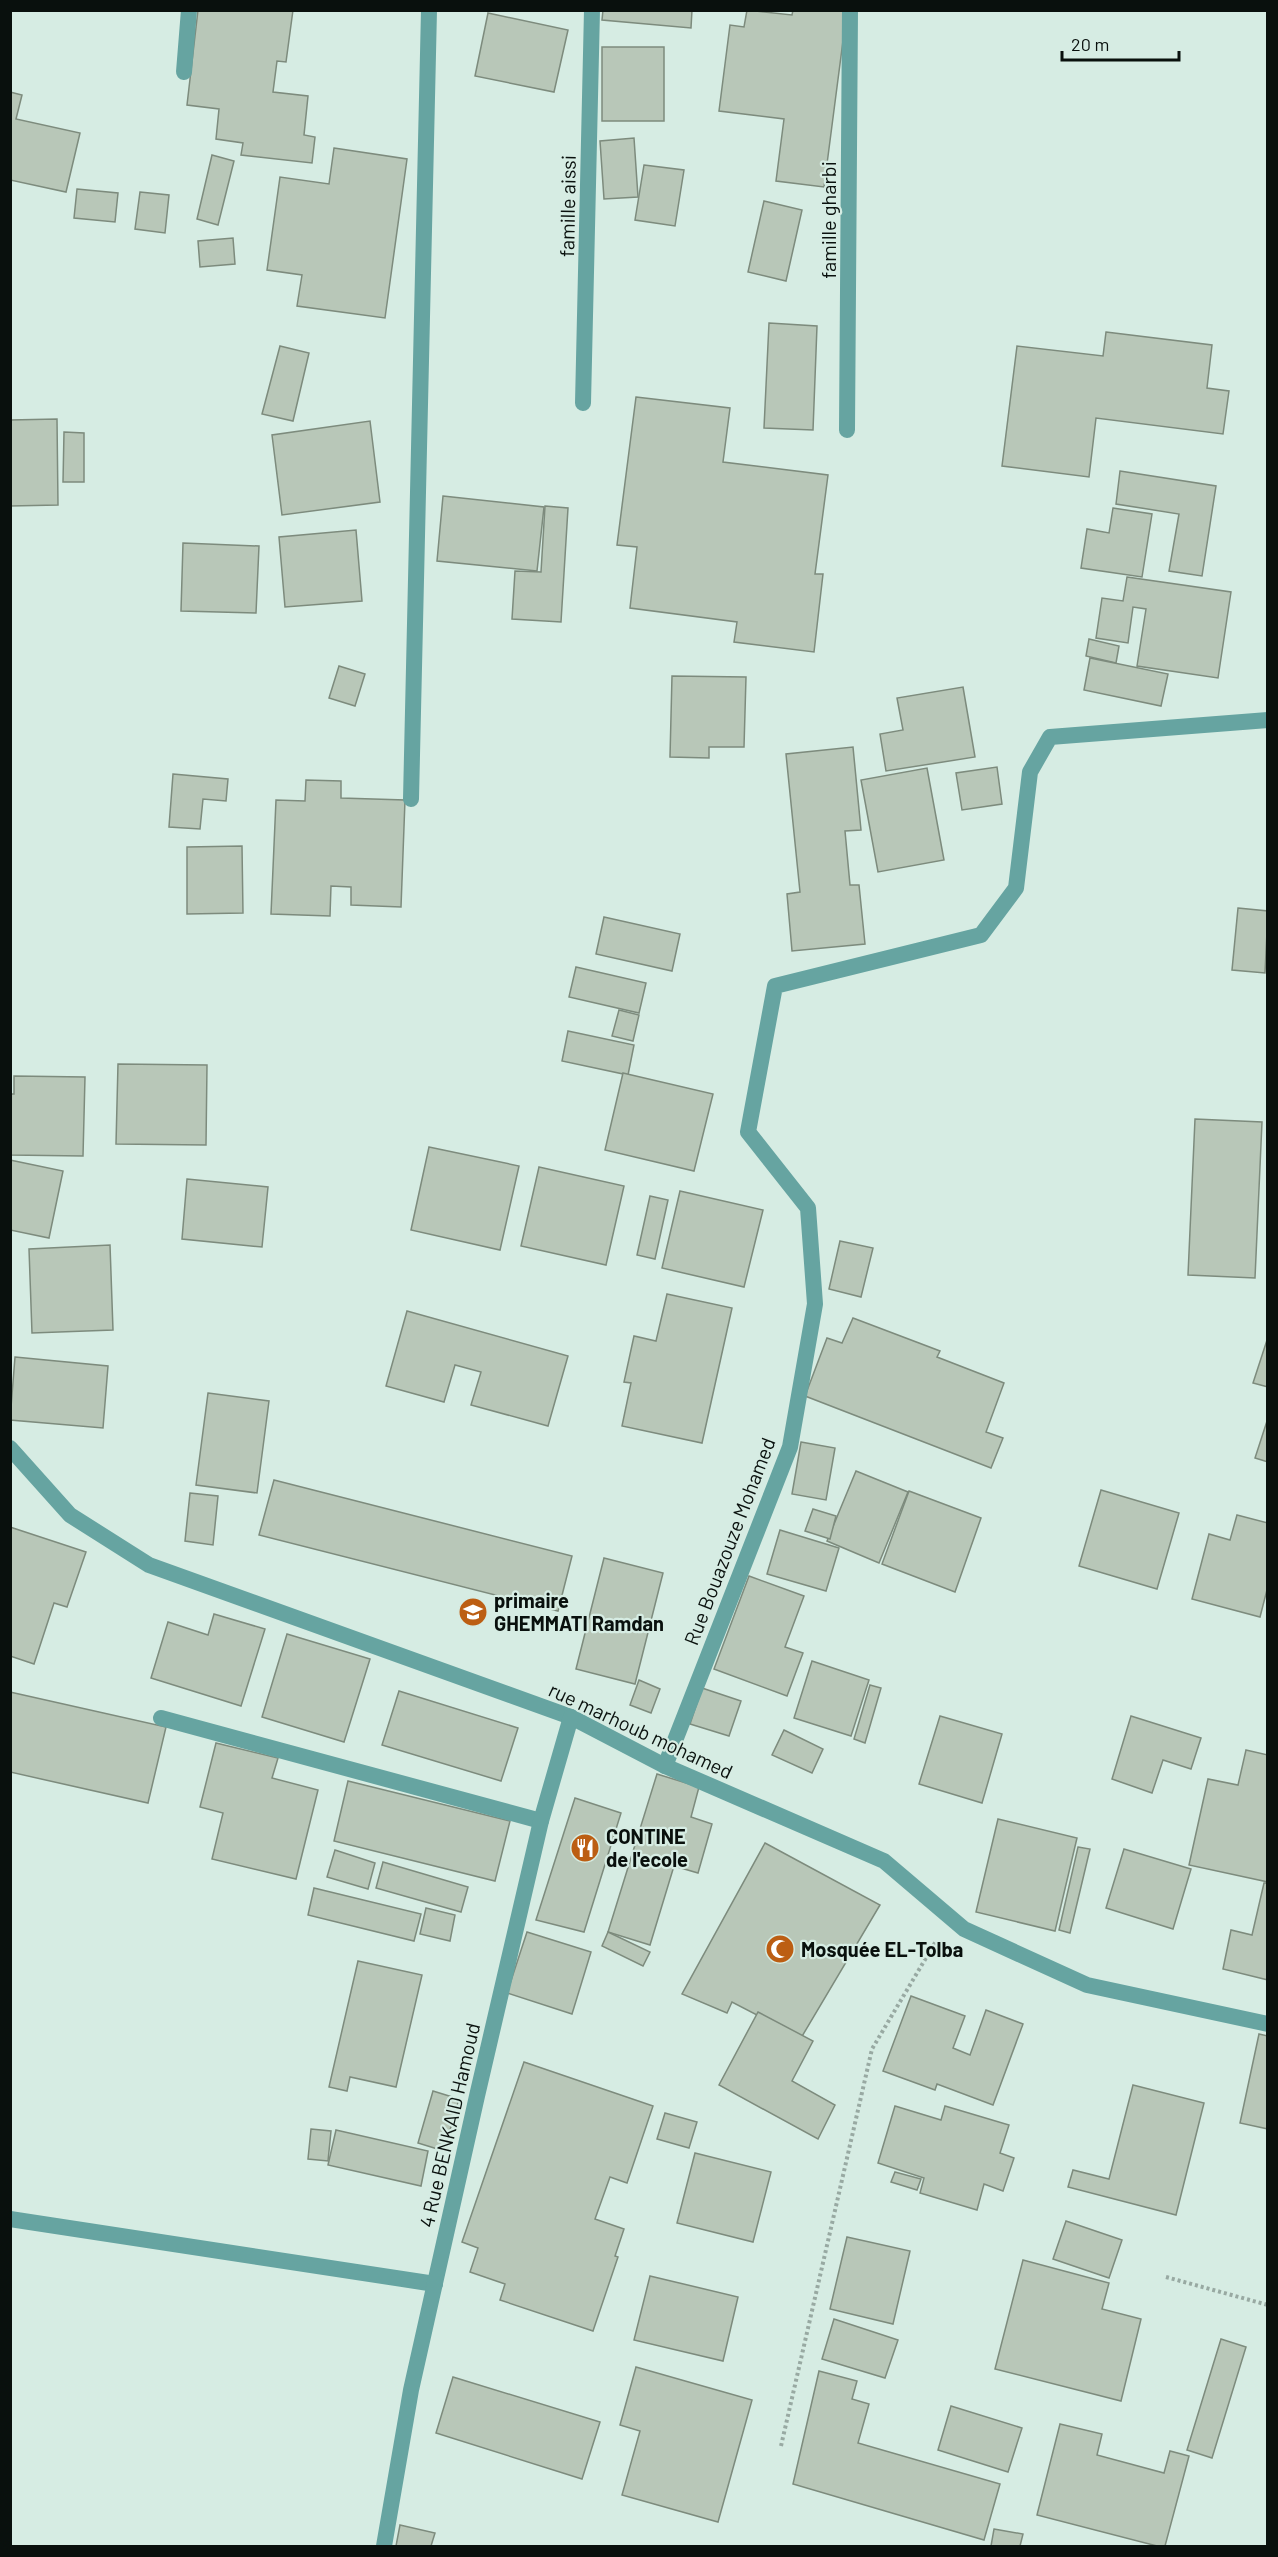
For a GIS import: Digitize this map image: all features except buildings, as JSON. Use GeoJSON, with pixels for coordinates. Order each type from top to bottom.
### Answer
{"type":"FeatureCollection","features":[{"type":"Feature","properties":{"kind":"street"},"geometry":{"type":"LineString","coordinates":[[184,72],[189,10]]}},
{"type":"Feature","properties":{"kind":"street"},"geometry":{"type":"LineString","coordinates":[[411,799],[429,10]]}},
{"type":"Feature","properties":{"kind":"street","name":"famille aissi"},"geometry":{"type":"LineString","coordinates":[[583,403],[592,10]]}},
{"type":"Feature","properties":{"kind":"street","name":"famille gharbi"},"geometry":{"type":"LineString","coordinates":[[847,430],[850,10]]}},
{"type":"Feature","properties":{"kind":"street","name":"Rue Bouazouze Mohamed"},"geometry":{"type":"LineString","coordinates":[[665,1766],[790,1447],[815,1304],[808,1208],[748,1132],[775,986],[981,935],[1016,888],[1030,772],[1050,737],[1268,720]]}},
{"type":"Feature","properties":{"kind":"street","name":"rue marhoub mohamed"},"geometry":{"type":"LineString","coordinates":[[10,1448],[70,1515],[149,1565],[571,1717],[665,1766],[884,1861],[964,1929],[1087,1985],[1268,2024]]}},
{"type":"Feature","properties":{"kind":"street","name":"4 Rue BENKAID Hamoud"},"geometry":{"type":"LineString","coordinates":[[384,2547],[411,2390],[541,1821],[571,1717]]}},
{"type":"Feature","properties":{"kind":"street"},"geometry":{"type":"LineString","coordinates":[[161,1718],[541,1821]]}},
{"type":"Feature","properties":{"kind":"street"},"geometry":{"type":"LineString","coordinates":[[10,2219],[435,2284]]}},
{"type":"Feature","properties":{"kind":"path"},"geometry":{"type":"LineString","coordinates":[[782,2446],[873,2049],[951,1917]]}},
{"type":"Feature","properties":{"kind":"path"},"geometry":{"type":"LineString","coordinates":[[1166,2277],[1268,2305]]}},
{"type":"Feature","properties":{"kind":"place","name":"primaire GHEMMATI Ramdan"},"geometry":{"type":"Point","coordinates":[473,1612]}},
{"type":"Feature","properties":{"kind":"place","name":"CONTINE de l'ecole"},"geometry":{"type":"Point","coordinates":[585,1848]}},
{"type":"Feature","properties":{"kind":"place","name":"Mosquée EL-Tolba"},"geometry":{"type":"Point","coordinates":[780,1949]}}]}
